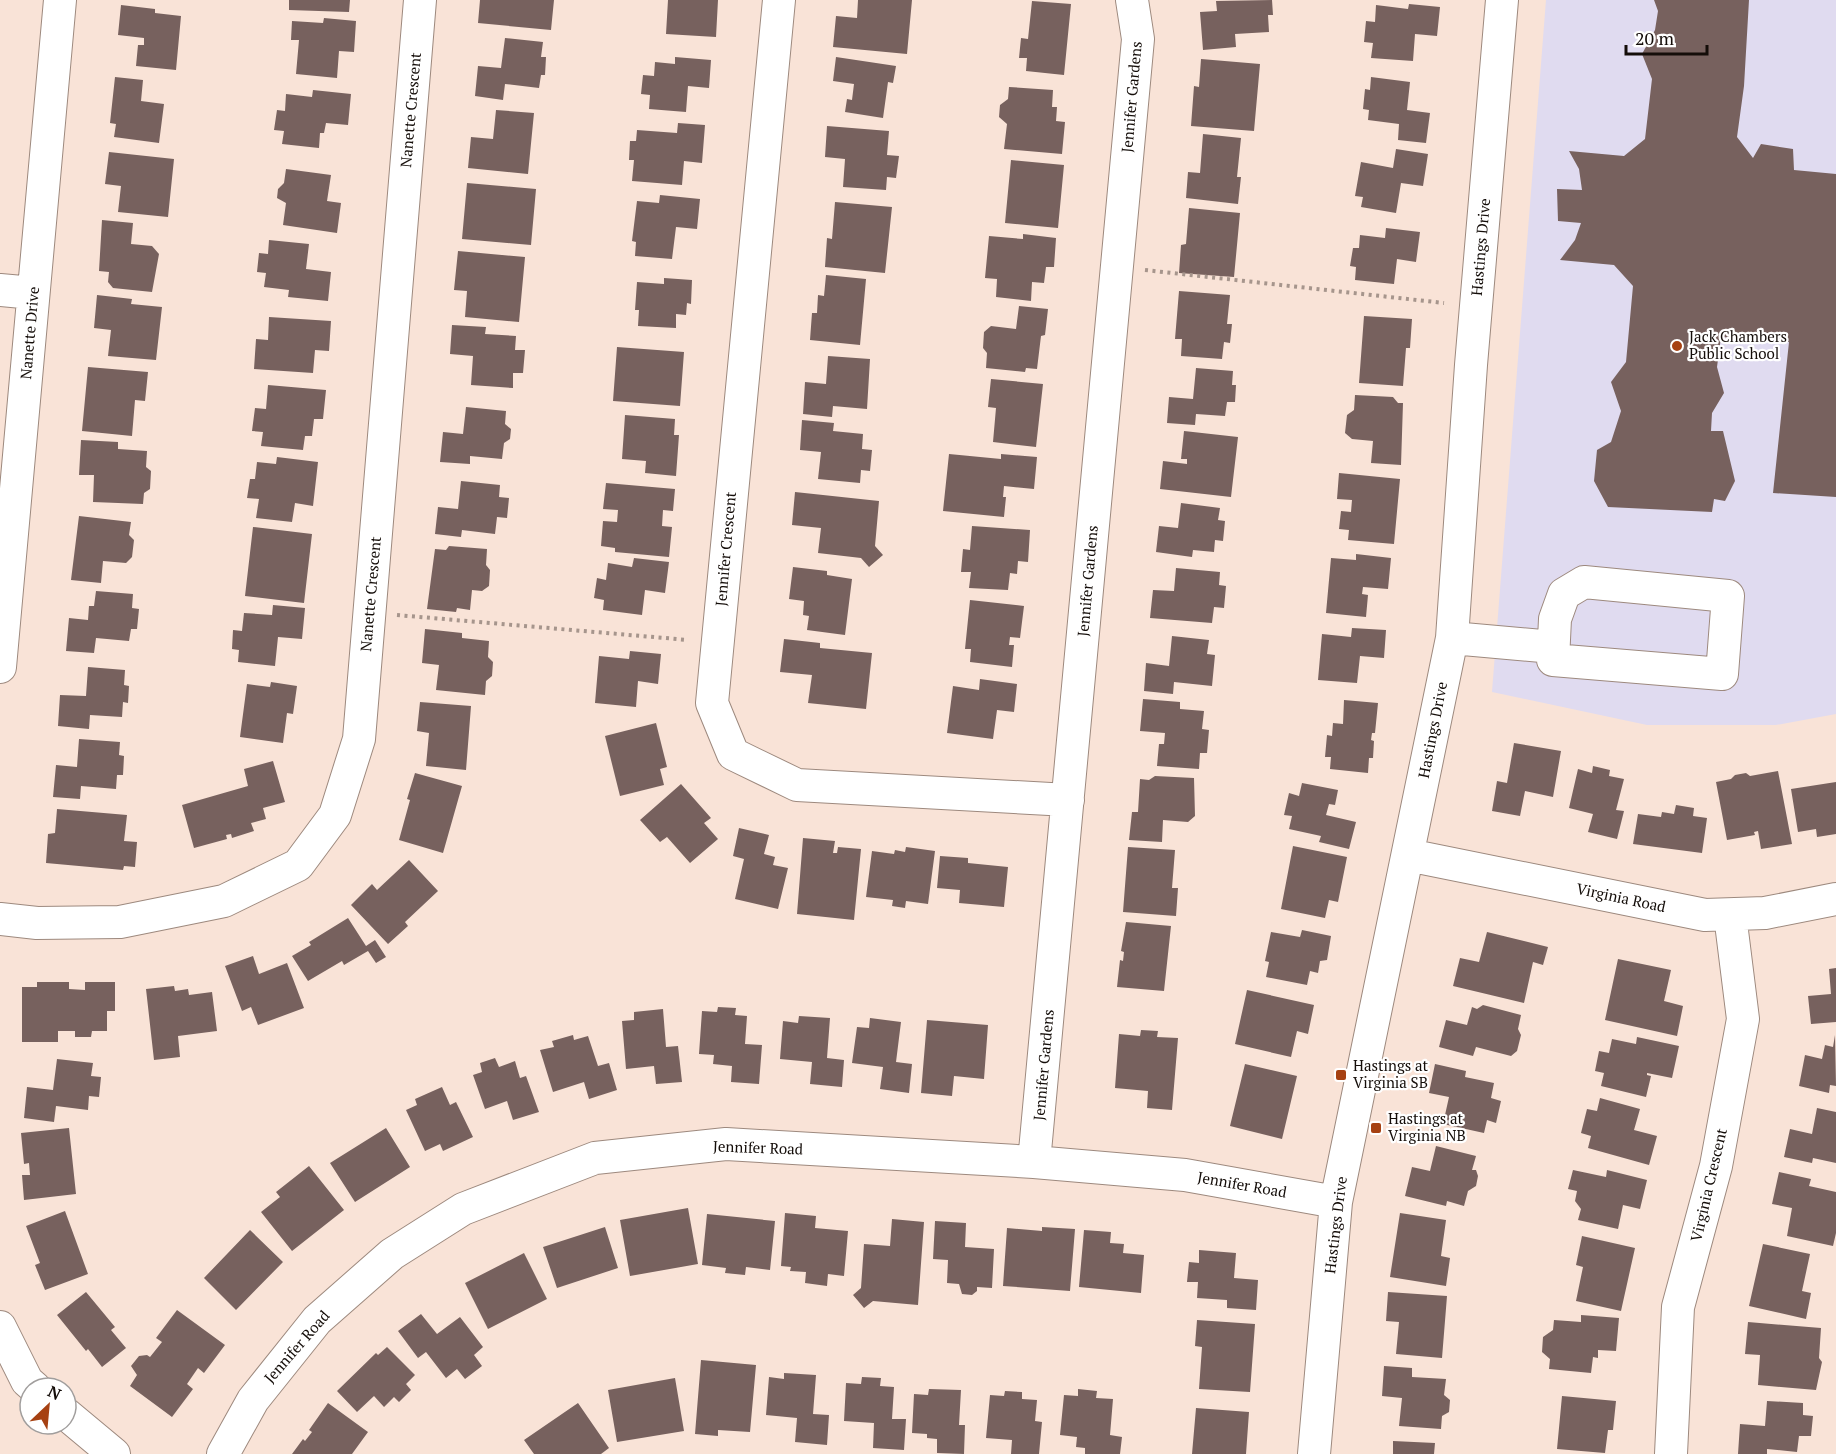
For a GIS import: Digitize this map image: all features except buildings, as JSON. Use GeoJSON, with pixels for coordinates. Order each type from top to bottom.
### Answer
{"type":"FeatureCollection","features":[{"type":"Feature","properties":{"kind":"street","name":"Nanette Drive"},"geometry":{"type":"LineString","coordinates":[[0,667],[60,0]]}},
{"type":"Feature","properties":{"kind":"street","name":"Nanette Crescent"},"geometry":{"type":"LineString","coordinates":[[0,919],[37,923],[120,922],[224,901],[298,865],[335,815],[359,739],[420,0]]}},
{"type":"Feature","properties":{"kind":"street","name":"Jennifer Crescent"},"geometry":{"type":"LineString","coordinates":[[779,0],[712,703],[734,754],[797,785],[1068,800]]}},
{"type":"Feature","properties":{"kind":"street","name":"Jennifer Gardens"},"geometry":{"type":"LineString","coordinates":[[1034,1162],[1138,39],[1131,0]]}},
{"type":"Feature","properties":{"kind":"street","name":"Hastings Drive"},"geometry":{"type":"LineString","coordinates":[[1314,1454],[1335,1202],[1452,638],[1470,365],[1502,0]]}},
{"type":"Feature","properties":{"kind":"street"},"geometry":{"type":"LineString","coordinates":[[0,290],[33,293]]}},
{"type":"Feature","properties":{"kind":"street"},"geometry":{"type":"LineString","coordinates":[[1584,582],[1728,596],[1722,674],[1553,660],[1553,647],[1555,619],[1564,594],[1584,582]]}},
{"type":"Feature","properties":{"kind":"street"},"geometry":{"type":"LineString","coordinates":[[1452,638],[1553,647]]}},
{"type":"Feature","properties":{"kind":"street","name":"Virginia Road"},"geometry":{"type":"LineString","coordinates":[[1408,855],[1705,915],[1765,913],[1836,899]]}},
{"type":"Feature","properties":{"kind":"street","name":"Virginia Crescent"},"geometry":{"type":"LineString","coordinates":[[1671,1454],[1678,1307],[1716,1166],[1743,1019],[1730,915]]}},
{"type":"Feature","properties":{"kind":"street","name":"Jennifer Road"},"geometry":{"type":"LineString","coordinates":[[223,1454],[253,1400],[317,1320],[392,1254],[463,1209],[595,1158],[726,1144],[1034,1162],[1185,1175],[1335,1202]]}},
{"type":"Feature","properties":{"kind":"street"},"geometry":{"type":"LineString","coordinates":[[0,1327],[24,1376]]}},
{"type":"Feature","properties":{"kind":"street"},"geometry":{"type":"LineString","coordinates":[[78,1424],[114,1454]]}},
{"type":"Feature","properties":{"kind":"path"},"geometry":{"type":"LineString","coordinates":[[1118,267],[1444,303]]}},
{"type":"Feature","properties":{"kind":"path"},"geometry":{"type":"LineString","coordinates":[[393,615],[688,640]]}},
{"type":"Feature","properties":{"kind":"shaded area","name":"Jack Chambers Public School"},"geometry":{"type":"Polygon","coordinates":[[[1546,0],[1836,0],[1836,714],[1776,725],[1647,725],[1492,692],[1546,0]]]}},
{"type":"Feature","properties":{"kind":"place","name":"Jack Chambers Public School"},"geometry":{"type":"Point","coordinates":[1677,346]}},
{"type":"Feature","properties":{"kind":"place","name":"Hastings at Virginia SB"},"geometry":{"type":"Point","coordinates":[1341,1075]}},
{"type":"Feature","properties":{"kind":"place","name":"Hastings at Virginia NB"},"geometry":{"type":"Point","coordinates":[1376,1128]}}]}
